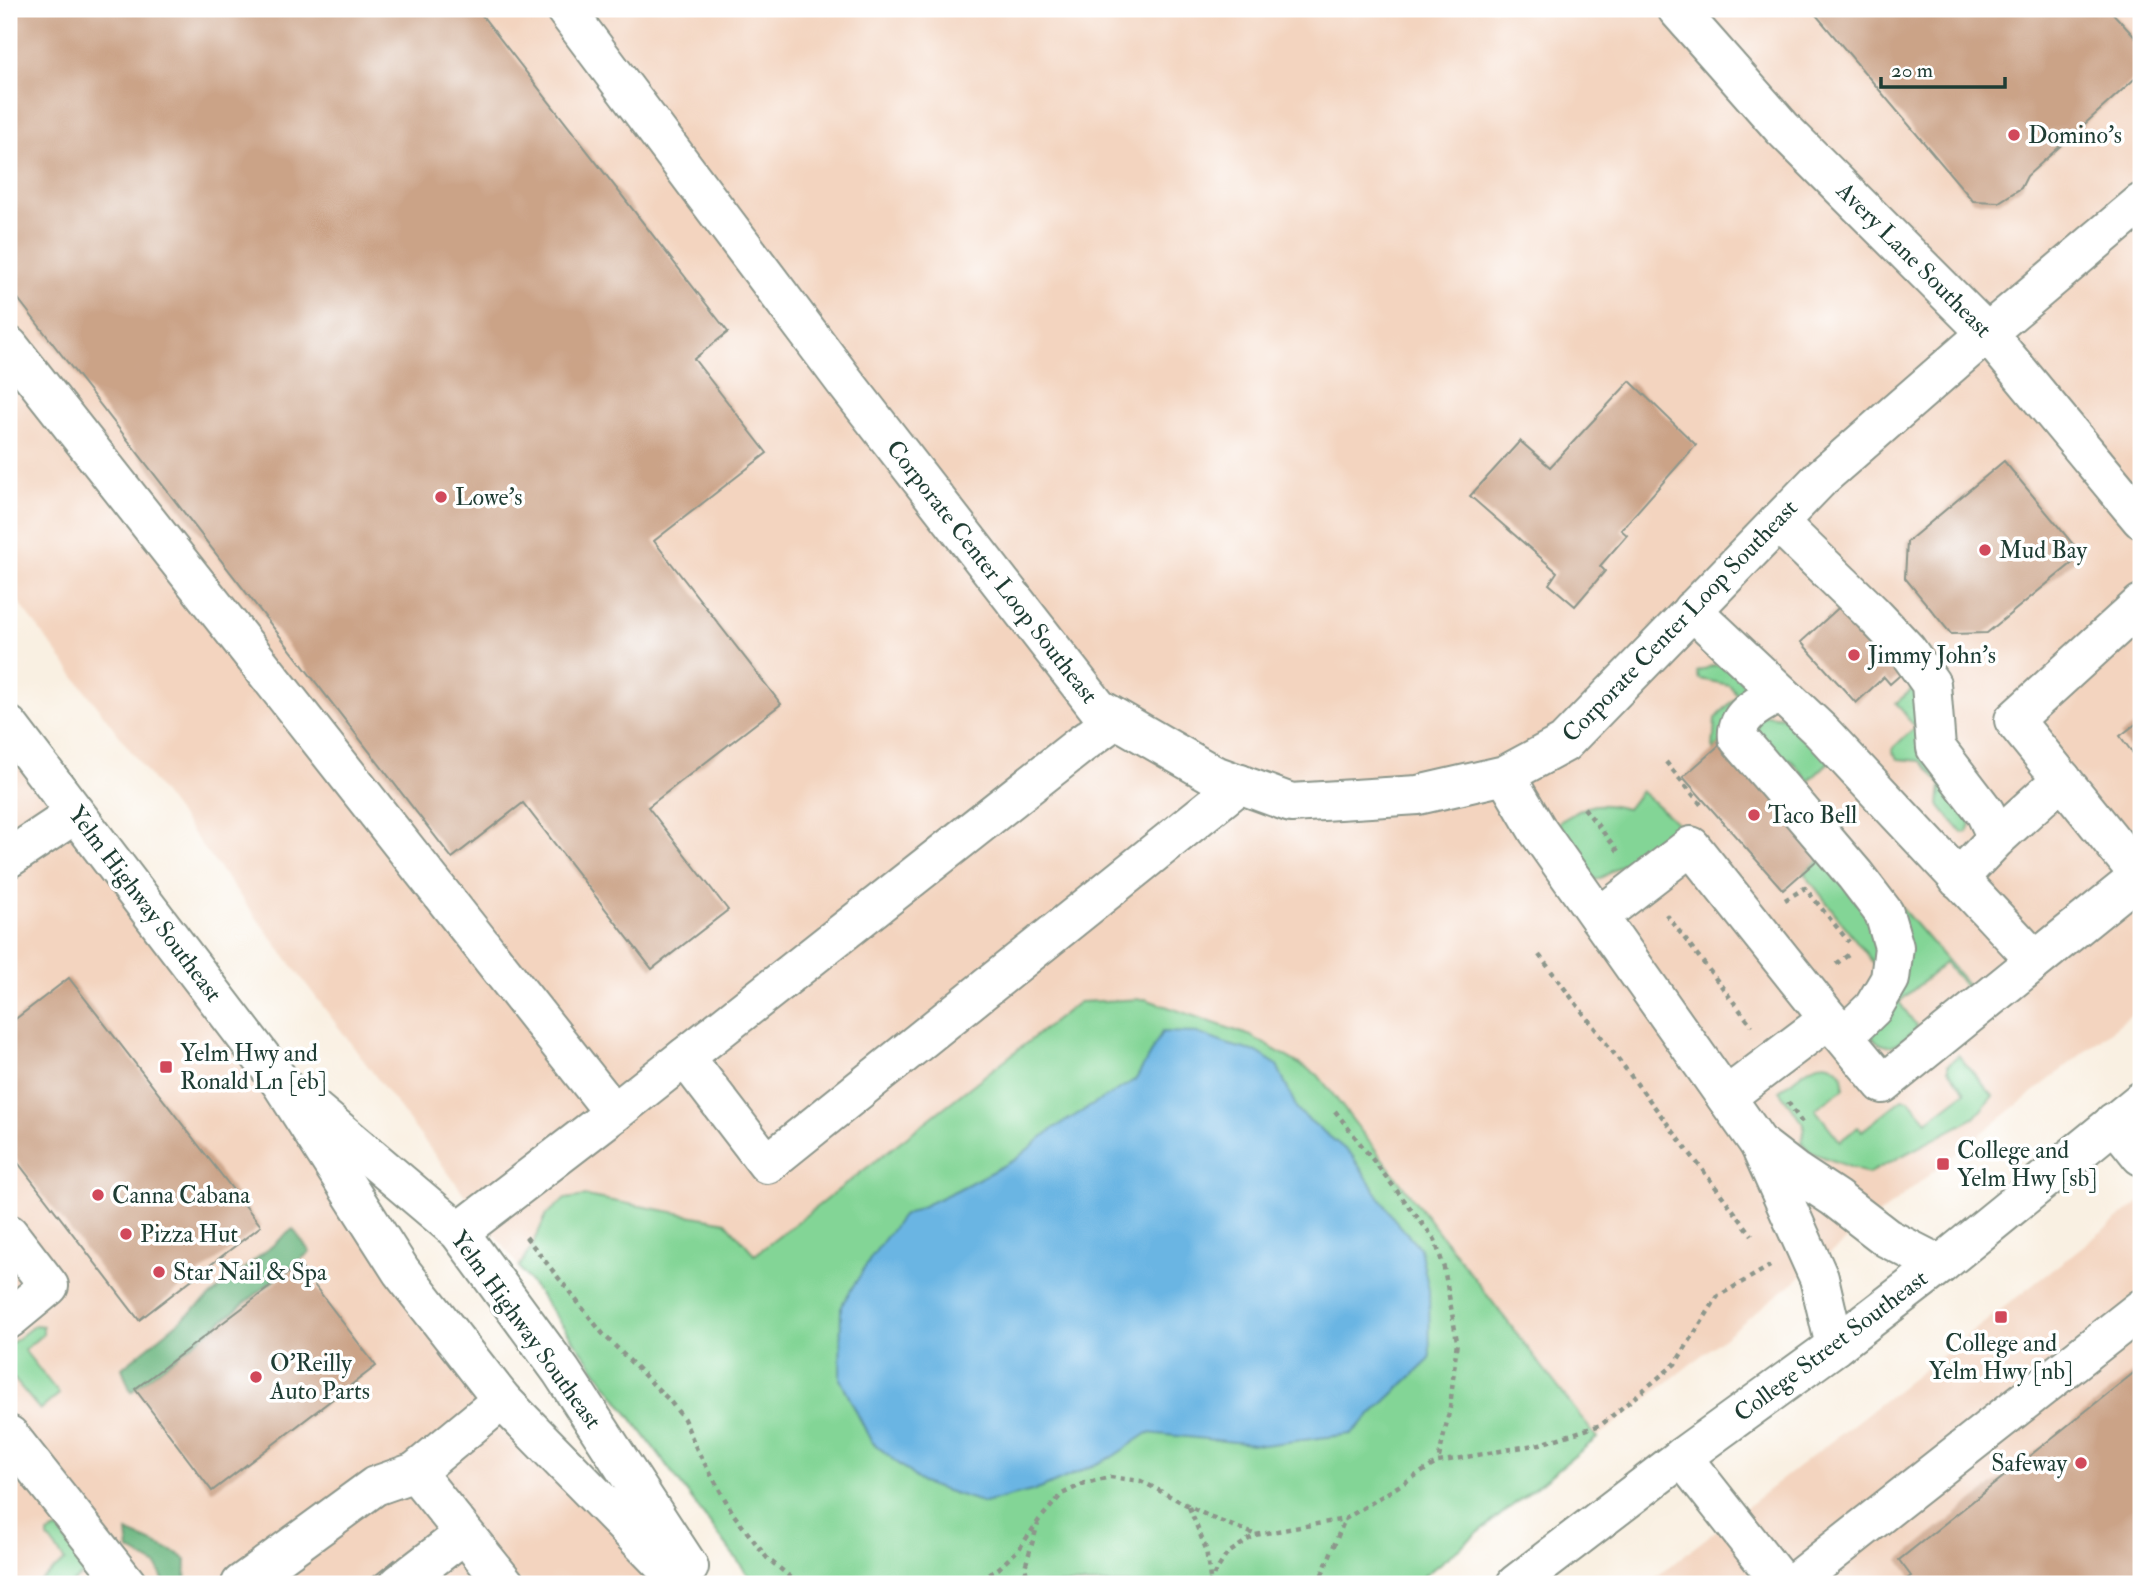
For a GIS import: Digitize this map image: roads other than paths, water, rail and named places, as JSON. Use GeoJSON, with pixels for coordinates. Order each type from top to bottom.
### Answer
{"type":"FeatureCollection","features":[{"type":"Feature","properties":{"kind":"main road","name":"Corporate Center Loop Southeast"},"geometry":{"type":"LineString","coordinates":[[565,9],[891,442],[1098,708],[1212,774],[1291,803],[1418,795],[1505,775],[1564,743],[1821,478],[2141,203]]}},
{"type":"Feature","properties":{"kind":"main road","name":"Avery Lane Southeast"},"geometry":{"type":"LineString","coordinates":[[1677,9],[1783,128],[1987,333],[2141,519]]}},
{"type":"Feature","properties":{"kind":"main road"},"geometry":{"type":"LineString","coordinates":[[9,346],[614,1113]]}},
{"type":"Feature","properties":{"kind":"main road"},"geometry":{"type":"LineString","coordinates":[[1778,522],[1907,650],[1931,684],[1936,748],[1985,812],[1997,838]]}},
{"type":"Feature","properties":{"kind":"main road"},"geometry":{"type":"LineString","coordinates":[[1599,917],[1691,846],[1883,1084],[2140,876],[2014,720],[2141,604]]}},
{"type":"Feature","properties":{"kind":"main road"},"geometry":{"type":"LineString","coordinates":[[1692,610],[1821,731],[2035,960]]}},
{"type":"Feature","properties":{"kind":"main road"},"geometry":{"type":"LineString","coordinates":[[1726,1097],[1762,1070],[1873,1008],[1890,979],[1894,947],[1884,913],[1856,875],[1738,738],[1737,728],[1746,714],[1780,693]]}},
{"type":"Feature","properties":{"kind":"main road"},"geometry":{"type":"LineString","coordinates":[[459,1232],[1116,719]]}},
{"type":"Feature","properties":{"kind":"main road","name":"Yelm Highway Southeast"},"geometry":{"type":"LineString","coordinates":[[9,726],[281,1083],[401,1270],[502,1400],[682,1584]]}},
{"type":"Feature","properties":{"kind":"main road"},"geometry":{"type":"LineString","coordinates":[[1505,775],[1538,831],[1759,1144],[1819,1278],[1835,1346]]}},
{"type":"Feature","properties":{"kind":"main road"},"geometry":{"type":"LineString","coordinates":[[1958,878],[2062,779]]}},
{"type":"Feature","properties":{"kind":"main road"},"geometry":{"type":"LineString","coordinates":[[685,1057],[766,1164],[1240,784]]}},
{"type":"Feature","properties":{"kind":"main road"},"geometry":{"type":"LineString","coordinates":[[9,858],[75,814]]}},
{"type":"Feature","properties":{"kind":"main road","name":"Yelm Highway Southeast"},"geometry":{"type":"LineString","coordinates":[[281,1083],[459,1232],[561,1371],[700,1584]]}},
{"type":"Feature","properties":{"kind":"main road"},"geometry":{"type":"LineString","coordinates":[[2128,1112],[2141,1156]]}},
{"type":"Feature","properties":{"kind":"main road","name":"College Street Southeast"},"geometry":{"type":"LineString","coordinates":[[1516,1584],[1682,1457],[1835,1346],[1940,1265],[2128,1112]]}},
{"type":"Feature","properties":{"kind":"main road"},"geometry":{"type":"LineString","coordinates":[[1759,1144],[1887,1238],[1940,1265]]}},
{"type":"Feature","properties":{"kind":"main road"},"geometry":{"type":"LineString","coordinates":[[9,1234],[49,1286],[9,1319]]}},
{"type":"Feature","properties":{"kind":"main road"},"geometry":{"type":"LineString","coordinates":[[1792,1584],[2141,1309]]}},
{"type":"Feature","properties":{"kind":"main road"},"geometry":{"type":"LineString","coordinates":[[241,1584],[375,1486],[415,1472],[502,1400]]}},
{"type":"Feature","properties":{"kind":"main road"},"geometry":{"type":"LineString","coordinates":[[9,1435],[126,1584]]}},
{"type":"Feature","properties":{"kind":"main road"},"geometry":{"type":"LineString","coordinates":[[1682,1457],[1782,1584]]}},
{"type":"Feature","properties":{"kind":"main road"},"geometry":{"type":"LineString","coordinates":[[415,1472],[505,1584]]}},
{"type":"Feature","properties":{"kind":"main road"},"geometry":{"type":"LineString","coordinates":[[399,1584],[464,1534]]}},
{"type":"Feature","properties":{"kind":"water"},"geometry":{"type":"Polygon","coordinates":[[[1162,1032],[1197,1033],[1257,1052],[1277,1065],[1298,1111],[1351,1154],[1394,1219],[1420,1248],[1429,1290],[1430,1359],[1351,1434],[1263,1445],[1148,1433],[1112,1457],[1040,1489],[984,1503],[922,1483],[871,1441],[840,1379],[841,1306],[872,1256],[902,1216],[1016,1159],[1051,1130],[1136,1079],[1162,1032]]]}},
{"type":"Feature","properties":{"kind":"place","name":"Domino's"},"geometry":{"type":"Point","coordinates":[2014,135]}},
{"type":"Feature","properties":{"kind":"place","name":"Lowe's"},"geometry":{"type":"Point","coordinates":[441,497]}},
{"type":"Feature","properties":{"kind":"place","name":"Mud Bay"},"geometry":{"type":"Point","coordinates":[1985,550]}},
{"type":"Feature","properties":{"kind":"place","name":"Jimmy John's"},"geometry":{"type":"Point","coordinates":[1854,655]}},
{"type":"Feature","properties":{"kind":"place","name":"Taco Bell"},"geometry":{"type":"Point","coordinates":[1754,815]}},
{"type":"Feature","properties":{"kind":"place","name":"Yelm Hwy and Ronald Ln [eb]"},"geometry":{"type":"Point","coordinates":[166,1067]}},
{"type":"Feature","properties":{"kind":"place","name":"College and Yelm Hwy [sb]"},"geometry":{"type":"Point","coordinates":[1943,1164]}},
{"type":"Feature","properties":{"kind":"place","name":"Canna Cabana"},"geometry":{"type":"Point","coordinates":[98,1195]}},
{"type":"Feature","properties":{"kind":"place","name":"Pizza Hut"},"geometry":{"type":"Point","coordinates":[126,1234]}},
{"type":"Feature","properties":{"kind":"place","name":"Star Nail & Spa"},"geometry":{"type":"Point","coordinates":[159,1272]}},
{"type":"Feature","properties":{"kind":"place","name":"College and Yelm Hwy [nb]"},"geometry":{"type":"Point","coordinates":[2001,1317]}},
{"type":"Feature","properties":{"kind":"place","name":"O'Reilly Auto Parts"},"geometry":{"type":"Point","coordinates":[256,1377]}},
{"type":"Feature","properties":{"kind":"place","name":"Safeway"},"geometry":{"type":"Point","coordinates":[2081,1463]}}]}
